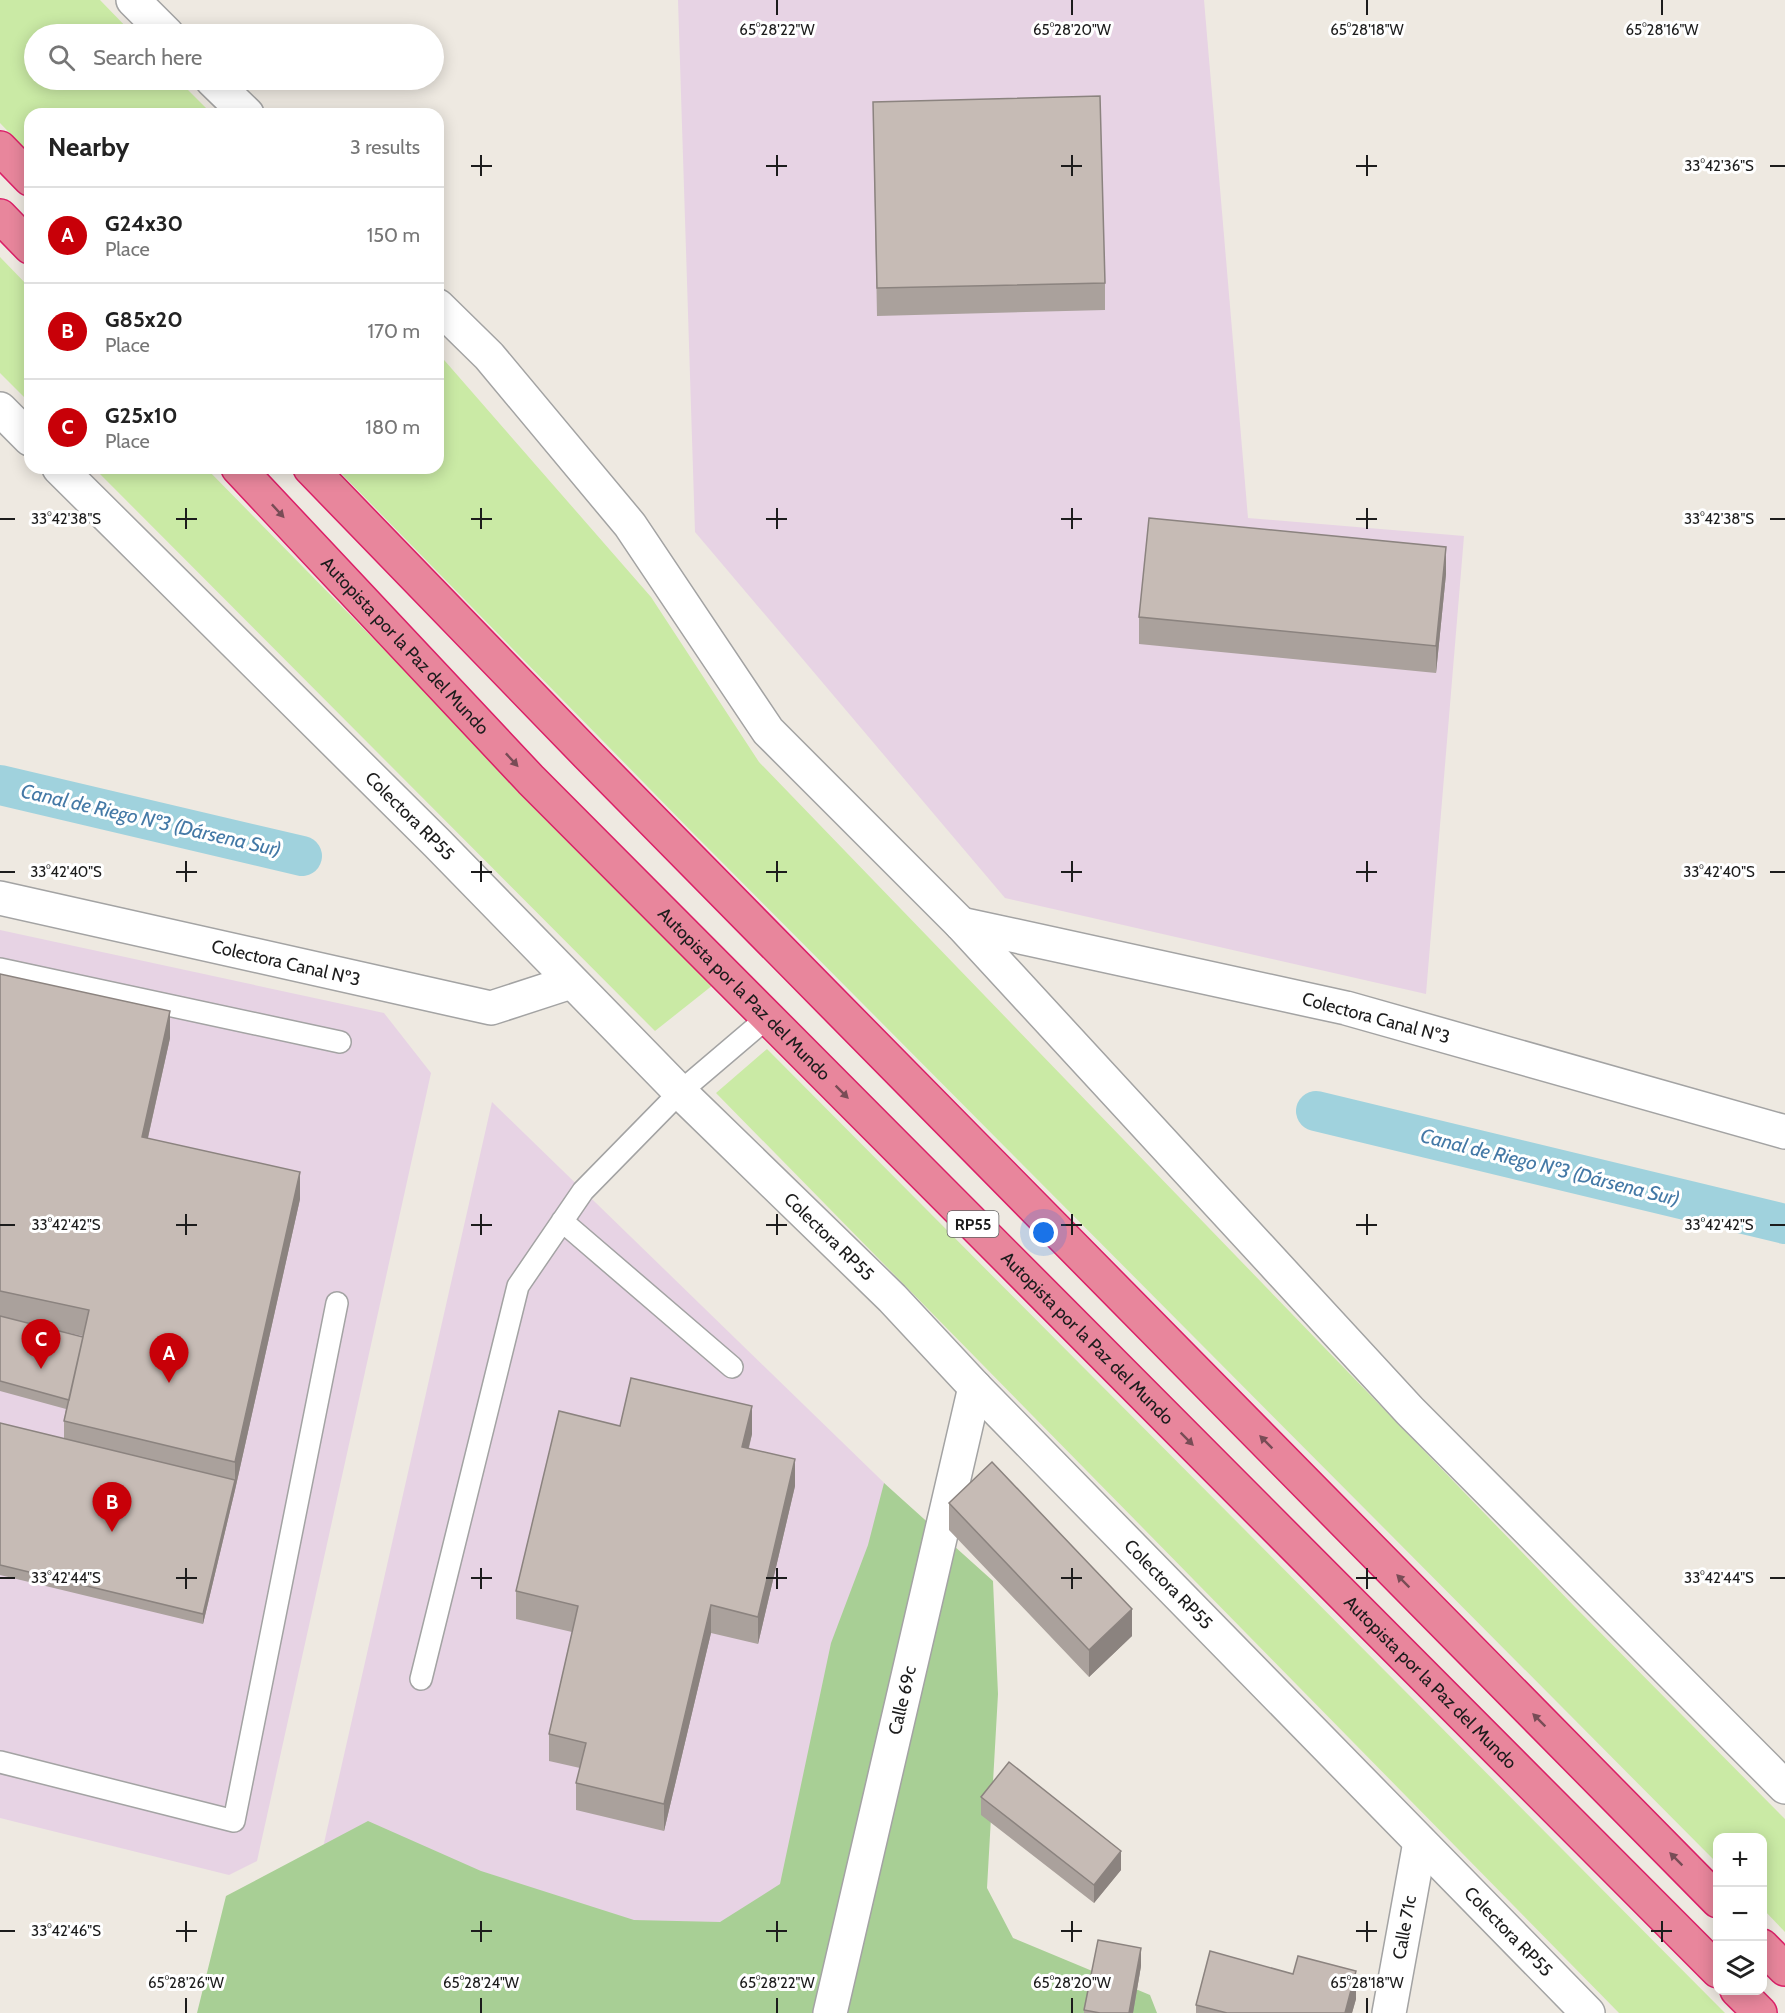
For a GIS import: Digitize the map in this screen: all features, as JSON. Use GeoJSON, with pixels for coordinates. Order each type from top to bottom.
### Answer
{"type":"FeatureCollection","features":[{"type":"Feature","properties":{"kind":"highway"},"geometry":{"type":"LineString","coordinates":[[0,148],[24,173]]}},
{"type":"Feature","properties":{"kind":"highway"},"geometry":{"type":"LineString","coordinates":[[0,216],[24,241]]}},
{"type":"Feature","properties":{"kind":"highway","name":"Autopista por la Paz del Mundo"},"geometry":{"type":"LineString","coordinates":[[244,474],[531,780],[1713,1966]]}},
{"type":"Feature","properties":{"kind":"highway"},"geometry":{"type":"LineString","coordinates":[[316,474],[613,781],[1713,1895]]}},
{"type":"Feature","properties":{"kind":"highway"},"geometry":{"type":"LineString","coordinates":[[1767,1951],[1785,1969]]}},
{"type":"Feature","properties":{"kind":"highway"},"geometry":{"type":"LineString","coordinates":[[1742,1995],[1760,2013]]}},
{"type":"Feature","properties":{"kind":"street"},"geometry":{"type":"LineString","coordinates":[[133,0],[157,24]]}},
{"type":"Feature","properties":{"kind":"street"},"geometry":{"type":"LineString","coordinates":[[222,90],[241,108]]}},
{"type":"Feature","properties":{"kind":"street"},"geometry":{"type":"LineString","coordinates":[[444,312],[489,356],[630,525],[768,731],[961,924],[1410,1411],[1785,1787]]}},
{"type":"Feature","properties":{"kind":"street"},"geometry":{"type":"LineString","coordinates":[[0,409],[24,433]]}},
{"type":"Feature","properties":{"kind":"street","name":"Colectora RP55"},"geometry":{"type":"LineString","coordinates":[[65,474],[437,843],[680,1092],[892,1298],[975,1387],[1588,2013]]}},
{"type":"Feature","properties":{"kind":"street","name":"Colectora Canal Nº3"},"geometry":{"type":"LineString","coordinates":[[0,898],[491,1008],[571,982]]}},
{"type":"Feature","properties":{"kind":"street","name":"Colectora Canal Nº3"},"geometry":{"type":"LineString","coordinates":[[961,924],[1346,1008],[1785,1132]]}},
{"type":"Feature","properties":{"kind":"street","name":"Calle 69c"},"geometry":{"type":"LineString","coordinates":[[830,2013],[975,1387]]}},
{"type":"Feature","properties":{"kind":"street","name":"Calle 71c"},"geometry":{"type":"LineString","coordinates":[[1389,2013],[1420,1842]]}},
{"type":"Feature","properties":{"kind":"lane"},"geometry":{"type":"LineString","coordinates":[[0,969],[340,1042]]}},
{"type":"Feature","properties":{"kind":"lane"},"geometry":{"type":"LineString","coordinates":[[421,1679],[518,1286],[583,1191],[680,1092],[767,1018]]}},
{"type":"Feature","properties":{"kind":"lane"},"geometry":{"type":"LineString","coordinates":[[562,1221],[732,1367]]}},
{"type":"Feature","properties":{"kind":"lane"},"geometry":{"type":"LineString","coordinates":[[0,1762],[234,1821],[337,1303]]}},
{"type":"Feature","properties":{"kind":"shaded area"},"geometry":{"type":"Polygon","coordinates":[[[678,0],[1204,0],[1248,518],[1464,536],[1426,994],[1005,898],[695,532],[678,0]]]}},
{"type":"Feature","properties":{"kind":"shaded area"},"geometry":{"type":"Polygon","coordinates":[[[0,930],[384,1013],[431,1073],[257,1861],[229,1875],[0,1818],[0,930]]]}},
{"type":"Feature","properties":{"kind":"shaded area"},"geometry":{"type":"Polygon","coordinates":[[[492,1102],[908,1506],[800,2013],[310,1905],[492,1102]]]}},
{"type":"Feature","properties":{"kind":"green space"},"geometry":{"type":"Polygon","coordinates":[[[0,0],[100,0],[123,24],[24,24],[24,90],[188,90],[206,108],[24,108],[24,148],[0,123],[0,0]]]}},
{"type":"Feature","properties":{"kind":"green space"},"geometry":{"type":"Polygon","coordinates":[[[0,257],[24,282],[24,397],[0,373],[0,257]]]}},
{"type":"Feature","properties":{"kind":"green space"},"geometry":{"type":"Polygon","coordinates":[[[444,360],[651,597],[759,762],[1574,1606],[1785,1819],[1785,1932],[1767,1913],[1767,1833],[1713,1833],[1713,1859],[690,830],[342,474],[444,474],[444,360]]]}},
{"type":"Feature","properties":{"kind":"green space"},"geometry":{"type":"Polygon","coordinates":[[[100,474],[212,474],[713,985],[655,1031],[100,474]]]}},
{"type":"Feature","properties":{"kind":"green space"},"geometry":{"type":"Polygon","coordinates":[[[767,1049],[1725,2013],[1619,2013],[716,1093],[767,1049]]]}},
{"type":"Feature","properties":{"kind":"green space"},"geometry":{"type":"Polygon","coordinates":[[[884,1483],[993,1581],[998,1694],[987,1888],[1013,1938],[1150,1995],[1157,2013],[197,2013],[226,1896],[368,1821],[481,1871],[634,1920],[720,1922],[780,1884],[831,1643],[868,1545],[884,1483]]]}},
{"type":"Feature","properties":{"kind":"building"},"geometry":{"type":"Polygon","coordinates":[[[1100,96],[1105,283],[877,288],[873,102],[1100,96]]]}},
{"type":"Feature","properties":{"kind":"building"},"geometry":{"type":"Polygon","coordinates":[[[1149,518],[1446,547],[1436,646],[1139,617],[1149,518]]]}},
{"type":"Feature","properties":{"kind":"building"},"geometry":{"type":"Polygon","coordinates":[[[0,974],[170,1011],[142,1137],[300,1172],[235,1462],[64,1421],[89,1310],[0,1291],[0,974]]]}},
{"type":"Feature","properties":{"kind":"building"},"geometry":{"type":"Polygon","coordinates":[[[0,1316],[83,1337],[69,1400],[0,1381],[0,1316]]]}},
{"type":"Feature","properties":{"kind":"building"},"geometry":{"type":"Polygon","coordinates":[[[631,1378],[752,1406],[742,1447],[795,1459],[758,1617],[711,1605],[664,1804],[576,1783],[586,1743],[549,1734],[578,1606],[516,1591],[559,1411],[620,1426],[631,1378]]]}},
{"type":"Feature","properties":{"kind":"building"},"geometry":{"type":"Polygon","coordinates":[[[0,1423],[235,1480],[203,1614],[0,1565],[0,1423]]]}},
{"type":"Feature","properties":{"kind":"building"},"geometry":{"type":"Polygon","coordinates":[[[992,1462],[1132,1609],[1089,1650],[949,1503],[992,1462]]]}},
{"type":"Feature","properties":{"kind":"building"},"geometry":{"type":"Polygon","coordinates":[[[1009,1762],[1121,1851],[1094,1885],[981,1797],[1009,1762]]]}},
{"type":"Feature","properties":{"kind":"building"},"geometry":{"type":"Polygon","coordinates":[[[1098,1940],[1141,1948],[1129,2013],[1100,2013],[1084,2010],[1098,1940]]]}},
{"type":"Feature","properties":{"kind":"building"},"geometry":{"type":"Polygon","coordinates":[[[1210,1951],[1293,1974],[1298,1956],[1356,1971],[1345,2013],[1227,2013],[1196,2005],[1210,1951]]]}},
{"type":"Feature","properties":{"kind":"waterway","name":"Canal de Riego Nº3 (Dársena Sur)"},"geometry":{"type":"LineString","coordinates":[[0,785],[302,856]]}},
{"type":"Feature","properties":{"kind":"waterway","name":"Canal de Riego Nº3 (Dársena Sur)"},"geometry":{"type":"LineString","coordinates":[[1316,1111],[1785,1224]]}},
{"type":"Feature","properties":{"kind":"place","name":"G25x10"},"geometry":{"type":"Point","coordinates":[41,1369]}},
{"type":"Feature","properties":{"kind":"place","name":"G24x30"},"geometry":{"type":"Point","coordinates":[169,1383]}},
{"type":"Feature","properties":{"kind":"place","name":"G85x20"},"geometry":{"type":"Point","coordinates":[112,1532]}}]}
